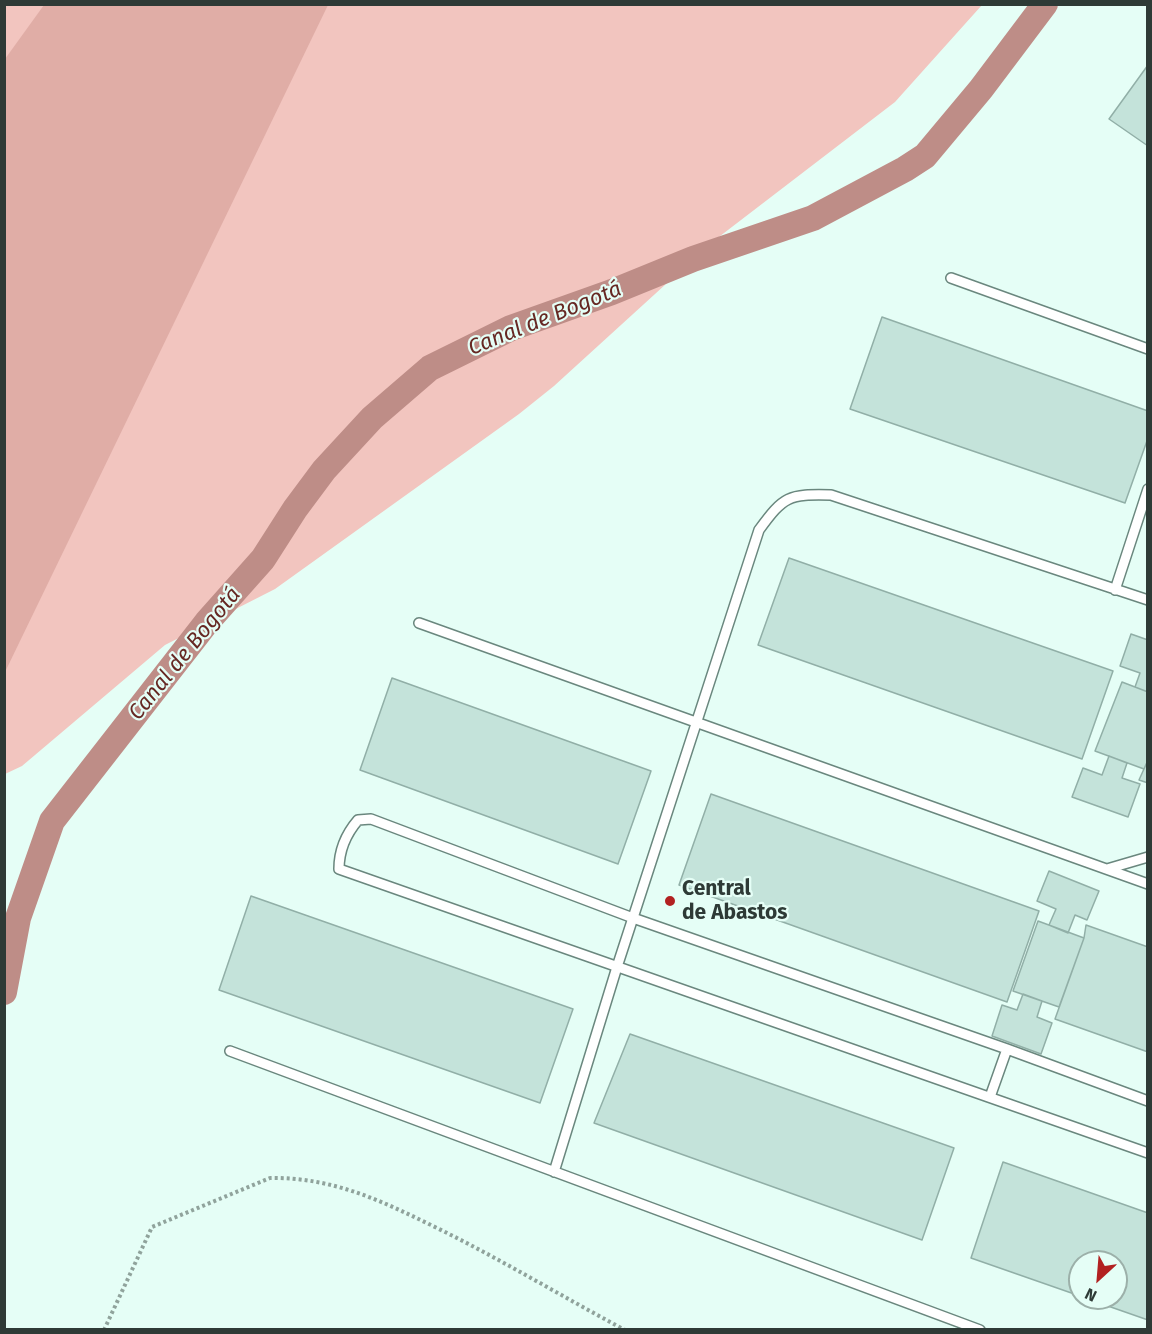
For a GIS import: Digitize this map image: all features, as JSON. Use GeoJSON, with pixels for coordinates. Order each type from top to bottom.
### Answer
{"type":"FeatureCollection","features":[{"type":"Feature","properties":{"kind":"lane"},"geometry":{"type":"LineString","coordinates":[[951,278],[1148,349]]}},
{"type":"Feature","properties":{"kind":"lane"},"geometry":{"type":"LineString","coordinates":[[1115,590],[1148,489]]}},
{"type":"Feature","properties":{"kind":"lane"},"geometry":{"type":"LineString","coordinates":[[554,1172],[617,967],[759,530],[777,505],[800,495],[831,495],[1148,600]]}},
{"type":"Feature","properties":{"kind":"lane"},"geometry":{"type":"LineString","coordinates":[[419,623],[1148,884]]}},
{"type":"Feature","properties":{"kind":"lane"},"geometry":{"type":"LineString","coordinates":[[1148,1101],[633,918],[371,819],[358,820],[349,830],[339,857],[339,869],[1148,1153]]}},
{"type":"Feature","properties":{"kind":"lane"},"geometry":{"type":"LineString","coordinates":[[1107,869],[1148,857]]}},
{"type":"Feature","properties":{"kind":"lane"},"geometry":{"type":"LineString","coordinates":[[990,1097],[1007,1049]]}},
{"type":"Feature","properties":{"kind":"lane"},"geometry":{"type":"LineString","coordinates":[[230,1051],[980,1329]]}},
{"type":"Feature","properties":{"kind":"path"},"geometry":{"type":"LineString","coordinates":[[104,1329],[152,1227],[270,1178],[292,1178],[339,1186],[401,1211],[478,1248],[625,1329]]}},
{"type":"Feature","properties":{"kind":"shaded area"},"geometry":{"type":"Polygon","coordinates":[[[4,5],[982,5],[895,102],[711,243],[554,386],[519,414],[275,589],[165,645],[22,766],[5,774],[4,5]]]}},
{"type":"Feature","properties":{"kind":"shaded area"},"geometry":{"type":"Polygon","coordinates":[[[44,5],[328,5],[5,672],[5,59],[44,5]]]}},
{"type":"Feature","properties":{"kind":"building"},"geometry":{"type":"Polygon","coordinates":[[[1148,65],[1148,146],[1109,119],[1148,65]]]}},
{"type":"Feature","properties":{"kind":"building"},"geometry":{"type":"Polygon","coordinates":[[[882,317],[1148,411],[1148,438],[1125,503],[850,409],[882,317]]]}},
{"type":"Feature","properties":{"kind":"building"},"geometry":{"type":"Polygon","coordinates":[[[789,558],[1113,671],[1082,759],[758,645],[789,558]]]}},
{"type":"Feature","properties":{"kind":"building"},"geometry":{"type":"Polygon","coordinates":[[[1131,634],[1148,640],[1148,692],[1135,687],[1140,673],[1120,666],[1131,634]]]}},
{"type":"Feature","properties":{"kind":"building"},"geometry":{"type":"Polygon","coordinates":[[[392,678],[651,771],[618,864],[360,770],[392,678]]]}},
{"type":"Feature","properties":{"kind":"building"},"geometry":{"type":"Polygon","coordinates":[[[1122,682],[1148,692],[1148,760],[1144,769],[1095,751],[1122,682]]]}},
{"type":"Feature","properties":{"kind":"building"},"geometry":{"type":"Polygon","coordinates":[[[1109,756],[1127,763],[1122,778],[1140,784],[1128,817],[1072,797],[1083,768],[1102,775],[1109,756]]]}},
{"type":"Feature","properties":{"kind":"building"},"geometry":{"type":"Polygon","coordinates":[[[1148,760],[1148,783],[1139,780],[1148,760]]]}},
{"type":"Feature","properties":{"kind":"building"},"geometry":{"type":"Polygon","coordinates":[[[711,794],[1039,911],[1007,1002],[679,885],[711,794]]]}},
{"type":"Feature","properties":{"kind":"building"},"geometry":{"type":"Polygon","coordinates":[[[1049,871],[1099,891],[1087,920],[1075,915],[1068,933],[1049,925],[1056,909],[1037,901],[1049,871]]]}},
{"type":"Feature","properties":{"kind":"building"},"geometry":{"type":"Polygon","coordinates":[[[251,896],[573,1009],[540,1103],[219,990],[251,896]]]}},
{"type":"Feature","properties":{"kind":"building"},"geometry":{"type":"Polygon","coordinates":[[[1038,921],[1084,938],[1059,1007],[1013,991],[1038,921]]]}},
{"type":"Feature","properties":{"kind":"building"},"geometry":{"type":"Polygon","coordinates":[[[1086,925],[1148,947],[1148,1052],[1055,1019],[1084,938],[1086,925]]]}},
{"type":"Feature","properties":{"kind":"building"},"geometry":{"type":"Polygon","coordinates":[[[1023,994],[1042,1001],[1037,1017],[1052,1023],[1041,1054],[992,1036],[1002,1005],[1017,1010],[1023,994]]]}},
{"type":"Feature","properties":{"kind":"building"},"geometry":{"type":"Polygon","coordinates":[[[630,1034],[954,1148],[922,1240],[594,1123],[630,1034]]]}},
{"type":"Feature","properties":{"kind":"building"},"geometry":{"type":"Polygon","coordinates":[[[1003,1162],[1148,1213],[1148,1320],[1119,1310],[1128,1310],[1128,1250],[1068,1250],[1068,1292],[971,1258],[1003,1162]]]}},
{"type":"Feature","properties":{"kind":"waterway","name":"Canal de Bogotá"},"geometry":{"type":"LineString","coordinates":[[4,992],[18,918],[52,821],[207,622],[263,559],[295,509],[324,470],[372,418],[430,368],[511,328],[612,292],[693,259],[813,218],[905,169],[925,156],[981,89],[1045,4]]}},
{"type":"Feature","properties":{"kind":"place","name":"Central de Abastos"},"geometry":{"type":"Point","coordinates":[670,901]}}]}
